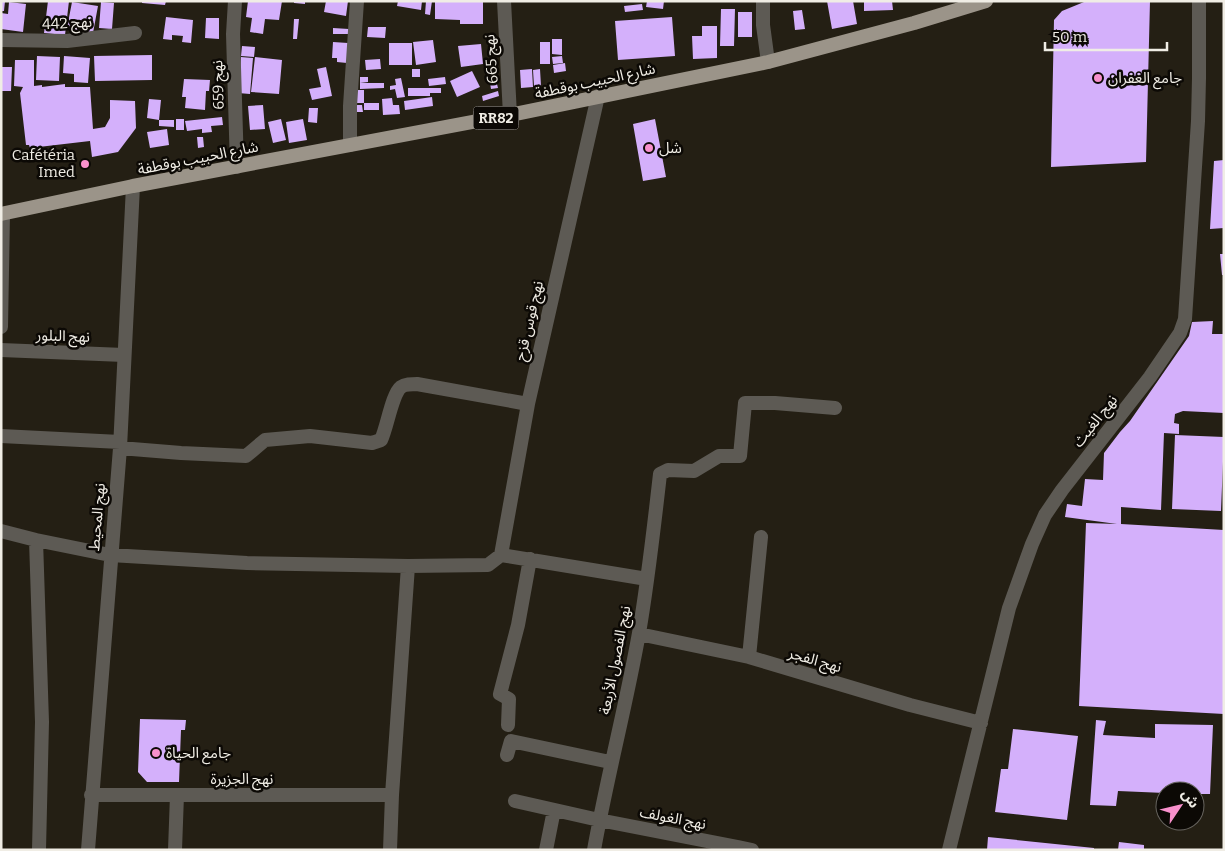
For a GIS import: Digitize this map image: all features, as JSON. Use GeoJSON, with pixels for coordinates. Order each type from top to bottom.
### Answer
{"type":"FeatureCollection","features":[{"type":"Feature","properties":{"kind":"main road","name":"شارع الحبيب بوقطفة"},"geometry":{"type":"LineString","coordinates":[[2,214],[133,186],[510,115],[768,62],[914,24],[986,1]]}},
{"type":"Feature","properties":{"kind":"street","name":"نهج 659"},"geometry":{"type":"LineString","coordinates":[[235,1],[233,34],[237,167]]}},
{"type":"Feature","properties":{"kind":"street"},"geometry":{"type":"LineString","coordinates":[[350,145],[350,106],[357,1]]}},
{"type":"Feature","properties":{"kind":"street","name":"نهج 665"},"geometry":{"type":"LineString","coordinates":[[504,1],[510,115]]}},
{"type":"Feature","properties":{"kind":"street"},"geometry":{"type":"LineString","coordinates":[[763,1],[763,25],[768,62]]}},
{"type":"Feature","properties":{"kind":"street","name":"نهج الغيث"},"geometry":{"type":"LineString","coordinates":[[949,850],[1010,608],[1032,544],[1045,515],[1062,490],[1150,377],[1180,332],[1185,319],[1200,78],[1199,1]]}},
{"type":"Feature","properties":{"kind":"street","name":"نهج 442"},"geometry":{"type":"LineString","coordinates":[[1,40],[67,42],[135,33]]}},
{"type":"Feature","properties":{"kind":"street","name":"نهج قوس قزح"},"geometry":{"type":"LineString","coordinates":[[501,555],[528,404],[598,96]]}},
{"type":"Feature","properties":{"kind":"street","name":"نهج المحيط"},"geometry":{"type":"LineString","coordinates":[[88,850],[120,445],[133,186]]}},
{"type":"Feature","properties":{"kind":"street"},"geometry":{"type":"LineString","coordinates":[[1,327],[2,214]]}},
{"type":"Feature","properties":{"kind":"street","name":"نهج البلور"},"geometry":{"type":"LineString","coordinates":[[1,350],[124,354]]}},
{"type":"Feature","properties":{"kind":"street"},"geometry":{"type":"LineString","coordinates":[[1,436],[120,445],[181,453],[246,456],[265,440],[310,436],[372,443],[381,440],[396,394],[400,388],[406,385],[416,384],[528,404]]}},
{"type":"Feature","properties":{"kind":"street","name":"نهج الفصول الأربعة"},"geometry":{"type":"LineString","coordinates":[[594,850],[610,762],[639,634],[660,474],[668,470],[694,471],[719,456],[740,456],[745,403],[775,403],[835,408]]}},
{"type":"Feature","properties":{"kind":"street"},"geometry":{"type":"LineString","coordinates":[[1,531],[110,555],[247,563],[408,566],[488,564],[501,555],[647,579]]}},
{"type":"Feature","properties":{"kind":"street"},"geometry":{"type":"LineString","coordinates":[[749,657],[761,538]]}},
{"type":"Feature","properties":{"kind":"street"},"geometry":{"type":"LineString","coordinates":[[36,540],[42,722],[40,850]]}},
{"type":"Feature","properties":{"kind":"street"},"geometry":{"type":"LineString","coordinates":[[508,725],[509,699],[500,694],[518,625],[530,559]]}},
{"type":"Feature","properties":{"kind":"street"},"geometry":{"type":"LineString","coordinates":[[390,850],[408,566]]}},
{"type":"Feature","properties":{"kind":"street","name":"نهج الفجر"},"geometry":{"type":"LineString","coordinates":[[639,634],[749,657],[910,705],[981,723]]}},
{"type":"Feature","properties":{"kind":"street"},"geometry":{"type":"LineString","coordinates":[[507,755],[511,741],[610,762]]}},
{"type":"Feature","properties":{"kind":"street","name":"نهج الجزيرة"},"geometry":{"type":"LineString","coordinates":[[91,795],[392,795]]}},
{"type":"Feature","properties":{"kind":"street"},"geometry":{"type":"LineString","coordinates":[[175,850],[177,795]]}},
{"type":"Feature","properties":{"kind":"street","name":"نهج الغولف"},"geometry":{"type":"LineString","coordinates":[[515,801],[743,849]]}},
{"type":"Feature","properties":{"kind":"street"},"geometry":{"type":"LineString","coordinates":[[546,850],[554,810]]}},
{"type":"Feature","properties":{"kind":"building"},"geometry":{"type":"Polygon","coordinates":[[[1,1],[5,1],[4,11],[1,11],[1,1]]]}},
{"type":"Feature","properties":{"kind":"building"},"geometry":{"type":"Polygon","coordinates":[[[48,1],[69,1],[65,35],[44,33],[48,1]]]}},
{"type":"Feature","properties":{"kind":"building"},"geometry":{"type":"Polygon","coordinates":[[[142,1],[166,1],[165,5],[142,3],[142,1]]]}},
{"type":"Feature","properties":{"kind":"building"},"geometry":{"type":"Polygon","coordinates":[[[248,1],[282,1],[279,20],[265,19],[263,34],[250,32],[252,18],[246,17],[248,1]]]}},
{"type":"Feature","properties":{"kind":"building"},"geometry":{"type":"Polygon","coordinates":[[[294,1],[305,1],[305,4],[294,3],[294,1]]]}},
{"type":"Feature","properties":{"kind":"building"},"geometry":{"type":"Polygon","coordinates":[[[326,1],[348,1],[346,16],[324,12],[326,1]]]}},
{"type":"Feature","properties":{"kind":"building"},"geometry":{"type":"Polygon","coordinates":[[[398,1],[422,1],[421,10],[397,6],[398,1]]]}},
{"type":"Feature","properties":{"kind":"building"},"geometry":{"type":"Polygon","coordinates":[[[426,1],[432,1],[430,15],[425,14],[426,1]]]}},
{"type":"Feature","properties":{"kind":"building"},"geometry":{"type":"Polygon","coordinates":[[[435,1],[483,1],[483,24],[460,24],[460,20],[435,19],[435,1]]]}},
{"type":"Feature","properties":{"kind":"building"},"geometry":{"type":"Polygon","coordinates":[[[647,1],[664,1],[663,9],[646,7],[647,1]]]}},
{"type":"Feature","properties":{"kind":"building"},"geometry":{"type":"Polygon","coordinates":[[[827,1],[853,1],[857,24],[832,29],[827,1]]]}},
{"type":"Feature","properties":{"kind":"building"},"geometry":{"type":"Polygon","coordinates":[[[864,1],[892,1],[893,10],[864,11],[864,1]]]}},
{"type":"Feature","properties":{"kind":"building"},"geometry":{"type":"Polygon","coordinates":[[[1150,1],[1146,162],[1051,167],[1054,20],[1062,11],[1084,2],[1150,1]]]}},
{"type":"Feature","properties":{"kind":"building"},"geometry":{"type":"Polygon","coordinates":[[[9,2],[26,4],[23,32],[1,29],[1,13],[8,14],[9,2]]]}},
{"type":"Feature","properties":{"kind":"building"},"geometry":{"type":"Polygon","coordinates":[[[72,2],[98,6],[93,33],[67,28],[72,2]]]}},
{"type":"Feature","properties":{"kind":"building"},"geometry":{"type":"Polygon","coordinates":[[[101,2],[114,3],[112,29],[99,28],[101,2]]]}},
{"type":"Feature","properties":{"kind":"building"},"geometry":{"type":"Polygon","coordinates":[[[642,4],[643,10],[625,12],[624,6],[642,4]]]}},
{"type":"Feature","properties":{"kind":"building"},"geometry":{"type":"Polygon","coordinates":[[[721,9],[735,9],[734,46],[720,46],[721,9]]]}},
{"type":"Feature","properties":{"kind":"building"},"geometry":{"type":"Polygon","coordinates":[[[802,10],[805,29],[795,30],[793,11],[802,10]]]}},
{"type":"Feature","properties":{"kind":"building"},"geometry":{"type":"Polygon","coordinates":[[[738,12],[752,12],[752,37],[738,37],[738,12]]]}},
{"type":"Feature","properties":{"kind":"building"},"geometry":{"type":"Polygon","coordinates":[[[166,17],[193,20],[191,43],[182,42],[183,36],[172,35],[172,40],[163,39],[166,17]]]}},
{"type":"Feature","properties":{"kind":"building"},"geometry":{"type":"Polygon","coordinates":[[[672,17],[675,56],[618,60],[615,21],[672,17]]]}},
{"type":"Feature","properties":{"kind":"building"},"geometry":{"type":"Polygon","coordinates":[[[206,18],[219,18],[219,39],[205,38],[206,18]]]}},
{"type":"Feature","properties":{"kind":"building"},"geometry":{"type":"Polygon","coordinates":[[[294,19],[299,19],[297,39],[293,39],[294,19]]]}},
{"type":"Feature","properties":{"kind":"building"},"geometry":{"type":"Polygon","coordinates":[[[702,26],[717,26],[717,58],[693,59],[692,36],[702,36],[702,26]]]}},
{"type":"Feature","properties":{"kind":"building"},"geometry":{"type":"Polygon","coordinates":[[[368,27],[386,27],[385,38],[367,37],[368,27]]]}},
{"type":"Feature","properties":{"kind":"building"},"geometry":{"type":"Polygon","coordinates":[[[333,28],[349,29],[348,34],[333,34],[333,28]]]}},
{"type":"Feature","properties":{"kind":"building"},"geometry":{"type":"Polygon","coordinates":[[[552,39],[562,39],[562,55],[552,54],[552,39]]]}},
{"type":"Feature","properties":{"kind":"building"},"geometry":{"type":"Polygon","coordinates":[[[433,40],[436,62],[416,65],[413,42],[433,40]]]}},
{"type":"Feature","properties":{"kind":"building"},"geometry":{"type":"Polygon","coordinates":[[[333,42],[348,43],[347,63],[337,62],[337,58],[332,58],[333,42]]]}},
{"type":"Feature","properties":{"kind":"building"},"geometry":{"type":"Polygon","coordinates":[[[540,42],[550,42],[550,64],[540,64],[540,42]]]}},
{"type":"Feature","properties":{"kind":"building"},"geometry":{"type":"Polygon","coordinates":[[[389,43],[412,43],[412,65],[389,65],[389,43]]]}},
{"type":"Feature","properties":{"kind":"building"},"geometry":{"type":"Polygon","coordinates":[[[481,44],[483,64],[461,67],[458,46],[481,44]]]}},
{"type":"Feature","properties":{"kind":"building"},"geometry":{"type":"Polygon","coordinates":[[[242,46],[255,47],[254,57],[241,56],[242,46]]]}},
{"type":"Feature","properties":{"kind":"building"},"geometry":{"type":"Polygon","coordinates":[[[152,55],[152,80],[95,81],[94,56],[152,55]]]}},
{"type":"Feature","properties":{"kind":"building"},"geometry":{"type":"Polygon","coordinates":[[[37,56],[60,57],[59,81],[36,80],[37,56]]]}},
{"type":"Feature","properties":{"kind":"building"},"geometry":{"type":"Polygon","coordinates":[[[64,56],[90,58],[88,83],[74,82],[74,74],[63,73],[64,56]]]}},
{"type":"Feature","properties":{"kind":"building"},"geometry":{"type":"Polygon","coordinates":[[[562,56],[563,63],[553,64],[552,57],[562,56]]]}},
{"type":"Feature","properties":{"kind":"building"},"geometry":{"type":"Polygon","coordinates":[[[241,57],[253,58],[250,94],[238,93],[241,57]]]}},
{"type":"Feature","properties":{"kind":"building"},"geometry":{"type":"Polygon","coordinates":[[[255,57],[282,60],[279,94],[251,92],[255,57]]]}},
{"type":"Feature","properties":{"kind":"building"},"geometry":{"type":"Polygon","coordinates":[[[380,59],[381,69],[366,70],[365,60],[380,59]]]}},
{"type":"Feature","properties":{"kind":"building"},"geometry":{"type":"Polygon","coordinates":[[[15,60],[34,60],[34,86],[42,85],[42,87],[65,84],[65,87],[90,87],[93,129],[105,127],[110,118],[110,100],[135,101],[136,128],[118,152],[92,157],[90,141],[30,148],[29,145],[26,145],[20,93],[23,87],[14,86],[15,60]]]}},
{"type":"Feature","properties":{"kind":"building"},"geometry":{"type":"Polygon","coordinates":[[[565,63],[566,71],[554,73],[553,65],[565,63]]]}},
{"type":"Feature","properties":{"kind":"building"},"geometry":{"type":"Polygon","coordinates":[[[1,67],[12,67],[11,91],[1,91],[1,67]]]}},
{"type":"Feature","properties":{"kind":"building"},"geometry":{"type":"Polygon","coordinates":[[[326,67],[332,96],[312,100],[309,89],[321,87],[317,69],[326,67]]]}},
{"type":"Feature","properties":{"kind":"building"},"geometry":{"type":"Polygon","coordinates":[[[412,69],[420,69],[420,77],[412,77],[412,69]]]}},
{"type":"Feature","properties":{"kind":"building"},"geometry":{"type":"Polygon","coordinates":[[[532,69],[533,87],[521,88],[520,70],[532,69]]]}},
{"type":"Feature","properties":{"kind":"building"},"geometry":{"type":"Polygon","coordinates":[[[540,69],[541,86],[534,86],[533,70],[540,69]]]}},
{"type":"Feature","properties":{"kind":"building"},"geometry":{"type":"Polygon","coordinates":[[[472,71],[480,87],[457,97],[450,81],[472,71]]]}},
{"type":"Feature","properties":{"kind":"building"},"geometry":{"type":"Polygon","coordinates":[[[495,76],[498,88],[491,89],[489,77],[495,76]]]}},
{"type":"Feature","properties":{"kind":"building"},"geometry":{"type":"Polygon","coordinates":[[[360,77],[368,77],[368,82],[360,83],[360,77]]]}},
{"type":"Feature","properties":{"kind":"building"},"geometry":{"type":"Polygon","coordinates":[[[445,77],[446,84],[429,86],[428,79],[445,77]]]}},
{"type":"Feature","properties":{"kind":"building"},"geometry":{"type":"Polygon","coordinates":[[[401,78],[405,97],[397,98],[395,89],[390,90],[390,86],[396,85],[395,79],[401,78]]]}},
{"type":"Feature","properties":{"kind":"building"},"geometry":{"type":"Polygon","coordinates":[[[184,79],[210,80],[209,91],[206,91],[205,110],[185,108],[186,97],[182,97],[184,79]]]}},
{"type":"Feature","properties":{"kind":"building"},"geometry":{"type":"Polygon","coordinates":[[[360,83],[384,83],[384,88],[360,89],[360,83]]]}},
{"type":"Feature","properties":{"kind":"building"},"geometry":{"type":"Polygon","coordinates":[[[408,88],[441,88],[441,93],[430,93],[430,96],[408,96],[408,88]]]}},
{"type":"Feature","properties":{"kind":"building"},"geometry":{"type":"Polygon","coordinates":[[[357,90],[364,90],[364,103],[357,103],[357,90]]]}},
{"type":"Feature","properties":{"kind":"building"},"geometry":{"type":"Polygon","coordinates":[[[498,91],[499,96],[483,101],[482,96],[498,91]]]}},
{"type":"Feature","properties":{"kind":"building"},"geometry":{"type":"Polygon","coordinates":[[[432,97],[433,106],[405,110],[404,101],[432,97]]]}},
{"type":"Feature","properties":{"kind":"building"},"geometry":{"type":"Polygon","coordinates":[[[392,98],[393,105],[399,105],[400,114],[383,115],[382,99],[392,98]]]}},
{"type":"Feature","properties":{"kind":"building"},"geometry":{"type":"Polygon","coordinates":[[[149,99],[161,100],[159,120],[147,118],[149,99]]]}},
{"type":"Feature","properties":{"kind":"building"},"geometry":{"type":"Polygon","coordinates":[[[364,103],[379,103],[379,110],[364,110],[364,103]]]}},
{"type":"Feature","properties":{"kind":"building"},"geometry":{"type":"Polygon","coordinates":[[[263,105],[265,129],[250,130],[248,106],[263,105]]]}},
{"type":"Feature","properties":{"kind":"building"},"geometry":{"type":"Polygon","coordinates":[[[355,105],[362,105],[363,112],[355,112],[355,105]]]}},
{"type":"Feature","properties":{"kind":"building"},"geometry":{"type":"Polygon","coordinates":[[[309,108],[318,108],[317,123],[308,122],[309,108]]]}},
{"type":"Feature","properties":{"kind":"building"},"geometry":{"type":"Polygon","coordinates":[[[222,117],[223,125],[211,126],[212,132],[202,133],[202,129],[187,131],[185,121],[222,117]]]}},
{"type":"Feature","properties":{"kind":"building"},"geometry":{"type":"Polygon","coordinates":[[[176,119],[184,119],[184,130],[176,130],[176,119]]]}},
{"type":"Feature","properties":{"kind":"building"},"geometry":{"type":"Polygon","coordinates":[[[281,119],[286,140],[273,143],[268,122],[281,119]]]}},
{"type":"Feature","properties":{"kind":"building"},"geometry":{"type":"Polygon","coordinates":[[[303,119],[307,140],[289,143],[286,122],[303,119]]]}},
{"type":"Feature","properties":{"kind":"building"},"geometry":{"type":"Polygon","coordinates":[[[655,119],[666,177],[643,181],[633,124],[655,119]]]}},
{"type":"Feature","properties":{"kind":"building"},"geometry":{"type":"Polygon","coordinates":[[[159,120],[174,120],[174,127],[159,126],[159,120]]]}},
{"type":"Feature","properties":{"kind":"building"},"geometry":{"type":"Polygon","coordinates":[[[167,129],[169,145],[150,148],[147,132],[167,129]]]}},
{"type":"Feature","properties":{"kind":"building"},"geometry":{"type":"Polygon","coordinates":[[[197,137],[203,137],[204,147],[198,148],[197,137]]]}},
{"type":"Feature","properties":{"kind":"building"},"geometry":{"type":"Polygon","coordinates":[[[1224,160],[1224,228],[1210,229],[1214,161],[1224,160]]]}},
{"type":"Feature","properties":{"kind":"building"},"geometry":{"type":"Polygon","coordinates":[[[1220,254],[1224,254],[1224,275],[1222,275],[1220,254]]]}},
{"type":"Feature","properties":{"kind":"building"},"geometry":{"type":"Polygon","coordinates":[[[1213,321],[1212,334],[1224,334],[1224,413],[1183,411],[1175,414],[1174,423],[1179,424],[1179,434],[1164,433],[1161,510],[1121,507],[1121,524],[1224,530],[1224,714],[1079,706],[1086,523],[1117,524],[1065,517],[1067,504],[1082,506],[1085,479],[1103,480],[1104,453],[1130,421],[1189,336],[1192,322],[1213,321]]]}},
{"type":"Feature","properties":{"kind":"building"},"geometry":{"type":"Polygon","coordinates":[[[1175,435],[1224,437],[1221,511],[1172,509],[1175,435]]]}},
{"type":"Feature","properties":{"kind":"building"},"geometry":{"type":"Polygon","coordinates":[[[140,719],[186,720],[185,730],[181,730],[179,782],[147,782],[138,772],[140,719]]]}},
{"type":"Feature","properties":{"kind":"building"},"geometry":{"type":"Polygon","coordinates":[[[1096,720],[1106,721],[1103,735],[1155,738],[1155,724],[1213,725],[1210,794],[1205,794],[1205,781],[1155,781],[1155,793],[1118,791],[1116,806],[1090,805],[1096,720]]]}},
{"type":"Feature","properties":{"kind":"building"},"geometry":{"type":"Polygon","coordinates":[[[1013,729],[1078,736],[1067,820],[995,812],[1001,769],[1008,769],[1013,729]]]}},
{"type":"Feature","properties":{"kind":"building"},"geometry":{"type":"Polygon","coordinates":[[[988,837],[1094,848],[1094,850],[987,850],[988,837]]]}},
{"type":"Feature","properties":{"kind":"building"},"geometry":{"type":"Polygon","coordinates":[[[1119,842],[1144,845],[1144,850],[1118,850],[1119,842]]]}},
{"type":"Feature","properties":{"kind":"place","name":"جامع الغفران"},"geometry":{"type":"Point","coordinates":[1098,78]}},
{"type":"Feature","properties":{"kind":"place","name":"شل"},"geometry":{"type":"Point","coordinates":[649,148]}},
{"type":"Feature","properties":{"kind":"place","name":"Cafétéria Imed"},"geometry":{"type":"Point","coordinates":[85,164]}},
{"type":"Feature","properties":{"kind":"place","name":"جامع الحياة"},"geometry":{"type":"Point","coordinates":[156,753]}}]}
